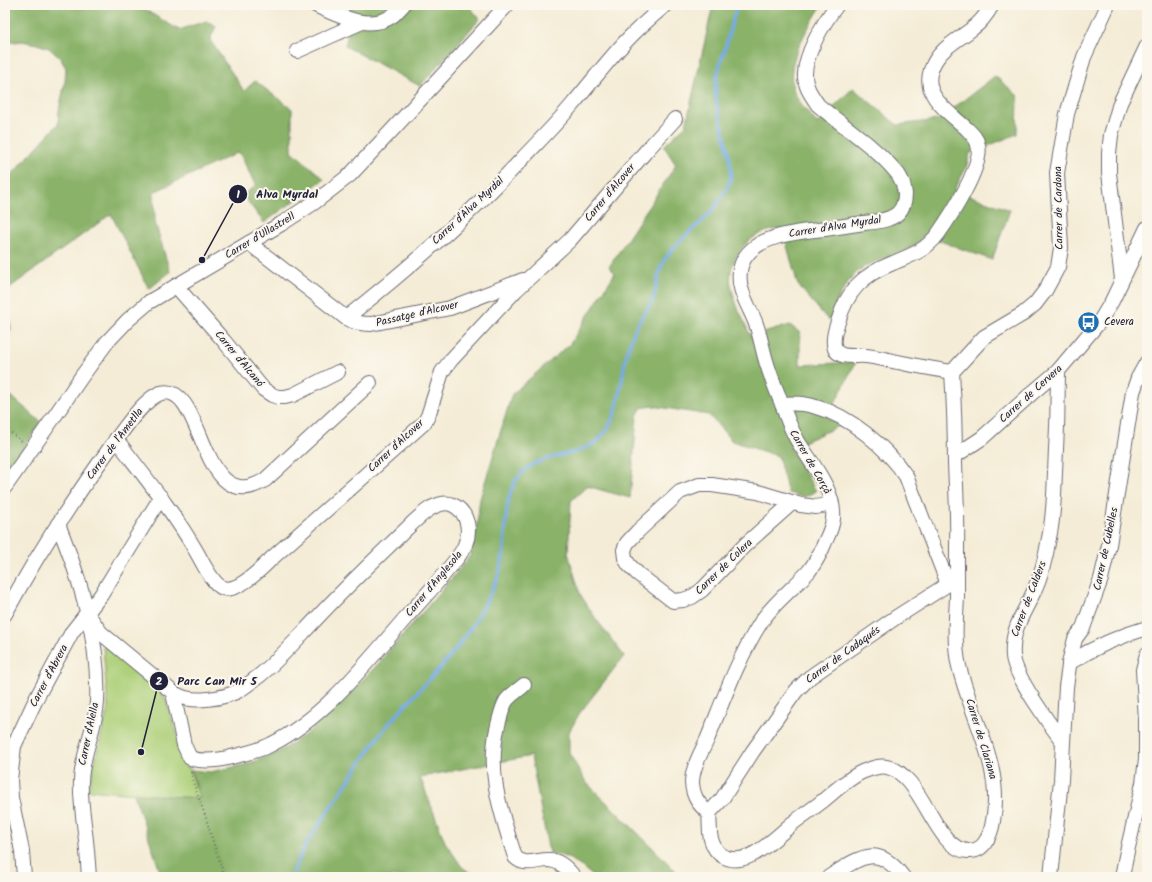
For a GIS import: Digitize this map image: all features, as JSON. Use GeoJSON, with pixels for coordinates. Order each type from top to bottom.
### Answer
{"type":"FeatureCollection","features":[{"type":"Feature","properties":{"kind":"street"},"geometry":{"type":"LineString","coordinates":[[315,5],[336,14],[370,23],[392,16],[403,5]]}},
{"type":"Feature","properties":{"kind":"street","name":"Carrer d'Ullastrell"},"geometry":{"type":"LineString","coordinates":[[5,487],[107,342],[138,311],[176,286],[315,202],[350,175],[372,153],[507,5]]}},
{"type":"Feature","properties":{"kind":"street","name":"Carrer d'Alva Myrdal"},"geometry":{"type":"LineString","coordinates":[[346,318],[462,219],[572,105],[631,36],[665,5]]}},
{"type":"Feature","properties":{"kind":"street","name":"Carrer d'Alva Myrdal"},"geometry":{"type":"LineString","coordinates":[[782,404],[767,366],[755,322],[740,285],[739,278],[742,265],[746,257],[759,245],[777,236],[796,232],[879,222],[898,214],[905,196],[904,189],[898,175],[869,147],[818,105],[807,86],[805,76],[806,68],[814,43],[824,22],[836,5]]}},
{"type":"Feature","properties":{"kind":"street"},"geometry":{"type":"LineString","coordinates":[[952,372],[923,368],[875,357],[841,355],[835,350],[835,331],[840,315],[857,285],[878,270],[922,251],[938,234],[958,203],[972,175],[979,154],[978,144],[974,136],[945,110],[935,98],[930,90],[929,78],[931,69],[941,52],[981,21],[992,5]]}},
{"type":"Feature","properties":{"kind":"street","name":"Carrer de Cardona"},"geometry":{"type":"LineString","coordinates":[[952,372],[984,337],[1023,314],[1035,304],[1046,291],[1058,267],[1061,248],[1057,173],[1067,114],[1084,57],[1108,5]]}},
{"type":"Feature","properties":{"kind":"street"},"geometry":{"type":"LineString","coordinates":[[297,51],[362,22]]}},
{"type":"Feature","properties":{"kind":"street"},"geometry":{"type":"LineString","coordinates":[[1122,281],[1108,153],[1111,135],[1120,103],[1147,46]]}},
{"type":"Feature","properties":{"kind":"street","name":"Carrer d'Alcover"},"geometry":{"type":"LineString","coordinates":[[116,439],[161,497],[218,585],[224,588],[238,586],[251,577],[424,423],[428,416],[440,377],[451,360],[516,290],[570,240],[675,119]]}},
{"type":"Feature","properties":{"kind":"street","name":"Carrer de Cervera"},"geometry":{"type":"LineString","coordinates":[[955,456],[982,438],[1058,372],[1100,321],[1112,301],[1147,228]]}},
{"type":"Feature","properties":{"kind":"street"},"geometry":{"type":"LineString","coordinates":[[249,243],[346,318]]}},
{"type":"Feature","properties":{"kind":"street","name":"Passatge d'Alcover"},"geometry":{"type":"LineString","coordinates":[[346,318],[354,323],[371,324],[450,308],[532,276]]}},
{"type":"Feature","properties":{"kind":"street","name":"Carrer d'Alcanó"},"geometry":{"type":"LineString","coordinates":[[176,286],[219,335],[263,389],[272,395],[285,397],[294,395],[338,372]]}},
{"type":"Feature","properties":{"kind":"street","name":"Carrer de Cubelles"},"geometry":{"type":"LineString","coordinates":[[1051,877],[1061,780],[1066,687],[1069,663],[1075,639],[1083,628],[1102,579],[1133,392],[1138,378],[1147,362]]}},
{"type":"Feature","properties":{"kind":"street","name":"Carrer de Clariana"},"geometry":{"type":"LineString","coordinates":[[709,813],[710,839],[714,848],[719,854],[728,859],[738,859],[750,856],[762,849],[794,822],[860,774],[878,767],[888,767],[899,772],[908,780],[942,832],[957,848],[965,851],[973,851],[981,848],[986,841],[991,831],[996,799],[995,786],[990,762],[963,681],[955,644],[952,582],[958,527],[952,372]]}},
{"type":"Feature","properties":{"kind":"street","name":"Carrer de Calders"},"geometry":{"type":"LineString","coordinates":[[1058,372],[1058,428],[1054,502],[1050,537],[1039,578],[1034,591],[1019,619],[1015,632],[1013,658],[1024,683],[1050,725],[1063,742]]}},
{"type":"Feature","properties":{"kind":"street","name":"Carrer de l'Ametlla"},"geometry":{"type":"LineString","coordinates":[[5,614],[26,575],[89,477],[135,414],[150,399],[162,393],[173,393],[182,400],[189,411],[210,457],[222,478],[234,486],[241,487],[256,485],[265,480],[370,383]]}},
{"type":"Feature","properties":{"kind":"street"},"geometry":{"type":"LineString","coordinates":[[782,404],[796,403],[816,406],[842,418],[866,434],[897,464],[906,476],[952,582]]}},
{"type":"Feature","properties":{"kind":"street","name":"Carrer de Corçà"},"geometry":{"type":"LineString","coordinates":[[709,813],[701,807],[693,792],[692,782],[697,760],[742,657],[762,620],[809,570],[820,554],[831,529],[833,518],[832,504],[824,483],[789,426],[782,404]]}},
{"type":"Feature","properties":{"kind":"street","name":"Carrer de Colera"},"geometry":{"type":"LineString","coordinates":[[792,503],[746,544],[702,590],[692,597],[683,600],[673,601],[638,574],[629,565],[625,558],[624,550],[627,543],[638,531],[680,492],[691,487],[699,485],[726,487],[758,492],[792,503],[816,507],[832,504]]}},
{"type":"Feature","properties":{"kind":"street","name":"Carrer d'Abrera"},"geometry":{"type":"LineString","coordinates":[[24,877],[22,851],[11,798],[10,780],[14,746],[72,632],[101,595],[161,497]]}},
{"type":"Feature","properties":{"kind":"street","name":"Carrer d'Anglesola"},"geometry":{"type":"LineString","coordinates":[[87,613],[101,633],[141,668],[180,697],[201,699],[227,695],[237,691],[268,668],[285,653],[358,576],[425,512],[439,504],[448,503],[454,505],[464,514],[468,525],[468,537],[465,547],[453,563],[358,673],[323,708],[288,734],[261,749],[228,758],[208,760],[196,760],[190,758]]}},
{"type":"Feature","properties":{"kind":"street","name":"Carrer d'Alella"},"geometry":{"type":"LineString","coordinates":[[58,524],[77,578],[87,613],[96,664],[97,701],[91,738],[84,758],[81,780],[81,798],[89,877]]}},
{"type":"Feature","properties":{"kind":"street","name":"Carrer de Cadaqués"},"geometry":{"type":"LineString","coordinates":[[709,813],[722,799],[753,751],[796,690],[810,677],[849,649],[952,582]]}},
{"type":"Feature","properties":{"kind":"street"},"geometry":{"type":"LineString","coordinates":[[1069,663],[1089,651],[1147,628]]}},
{"type":"Feature","properties":{"kind":"street"},"geometry":{"type":"LineString","coordinates":[[1122,877],[1143,783],[1146,759],[1146,694],[1143,670],[1147,654]]}},
{"type":"Feature","properties":{"kind":"street"},"geometry":{"type":"LineString","coordinates":[[524,684],[506,701],[498,727],[493,758],[497,797],[515,857],[520,861],[526,862],[550,860],[559,863],[574,877]]}},
{"type":"Feature","properties":{"kind":"street"},"geometry":{"type":"LineString","coordinates":[[173,692],[184,745],[190,758]]}},
{"type":"Feature","properties":{"kind":"street"},"geometry":{"type":"LineString","coordinates":[[829,877],[863,857],[872,856],[880,856],[887,860],[903,877]]}},
{"type":"Feature","properties":{"kind":"path"},"geometry":{"type":"LineString","coordinates":[[5,428],[33,448]]}},
{"type":"Feature","properties":{"kind":"path"},"geometry":{"type":"LineString","coordinates":[[190,758],[193,782],[225,877]]}},
{"type":"Feature","properties":{"kind":"green space"},"geometry":{"type":"Polygon","coordinates":[[[5,5],[137,5],[179,30],[206,21],[216,26],[210,40],[244,91],[255,81],[292,109],[292,151],[324,179],[264,223],[243,195],[256,186],[239,152],[154,192],[155,222],[170,272],[149,289],[111,214],[5,291],[5,182],[58,124],[66,68],[60,58],[49,48],[22,41],[5,43],[5,5]]]}},
{"type":"Feature","properties":{"kind":"green space"},"geometry":{"type":"Polygon","coordinates":[[[340,5],[468,5],[480,19],[420,86],[345,46],[353,11],[340,5]]]}},
{"type":"Feature","properties":{"kind":"green space"},"geometry":{"type":"Polygon","coordinates":[[[713,5],[822,5],[803,37],[794,61],[792,73],[792,85],[796,96],[803,107],[817,123],[853,88],[897,125],[938,120],[995,76],[1018,96],[1017,134],[970,153],[966,168],[954,190],[1010,210],[992,260],[924,235],[913,247],[869,264],[857,272],[852,277],[837,301],[829,321],[798,285],[782,228],[759,234],[745,245],[736,257],[730,278],[732,292],[751,337],[790,325],[800,333],[800,365],[856,362],[827,418],[841,425],[790,448],[816,491],[804,497],[788,493],[778,456],[732,441],[709,415],[653,406],[641,408],[637,416],[630,498],[587,486],[571,501],[568,553],[580,594],[596,619],[624,656],[579,714],[569,732],[569,753],[586,782],[682,877],[594,877],[567,857],[549,853],[531,756],[420,777],[445,842],[462,867],[476,877],[162,877],[134,794],[200,798],[191,770],[210,772],[248,764],[277,753],[305,735],[334,710],[377,665],[470,556],[476,532],[480,499],[512,394],[570,344],[615,273],[609,267],[676,165],[664,146],[686,125],[713,5]]]}},
{"type":"Feature","properties":{"kind":"green space"},"geometry":{"type":"Polygon","coordinates":[[[5,295],[11,328],[5,341],[5,295]]]}},
{"type":"Feature","properties":{"kind":"green space"},"geometry":{"type":"Polygon","coordinates":[[[5,391],[41,422],[5,474],[5,391]]]}},
{"type":"Feature","properties":{"kind":"green space"},"geometry":{"type":"Polygon","coordinates":[[[105,646],[164,696],[200,799],[88,790],[108,708],[103,647],[105,646]]]}},
{"type":"Feature","properties":{"kind":"waterway"},"geometry":{"type":"LineString","coordinates":[[291,877],[308,841],[376,740],[392,720],[454,652],[481,611],[497,579],[501,567],[508,502],[516,480],[524,470],[535,464],[546,459],[584,449],[595,443],[604,434],[610,424],[618,402],[624,365],[630,342],[635,330],[653,299],[662,265],[675,246],[715,208],[729,184],[731,166],[717,107],[716,83],[718,70],[739,5]]}},
{"type":"Feature","properties":{"kind":"place","name":"Alva Myrdal"},"geometry":{"type":"Point","coordinates":[202,260]}},
{"type":"Feature","properties":{"kind":"place","name":"Cevera"},"geometry":{"type":"Point","coordinates":[1089,322]}},
{"type":"Feature","properties":{"kind":"place","name":"Parc Can Mir 5"},"geometry":{"type":"Point","coordinates":[141,752]}}]}
